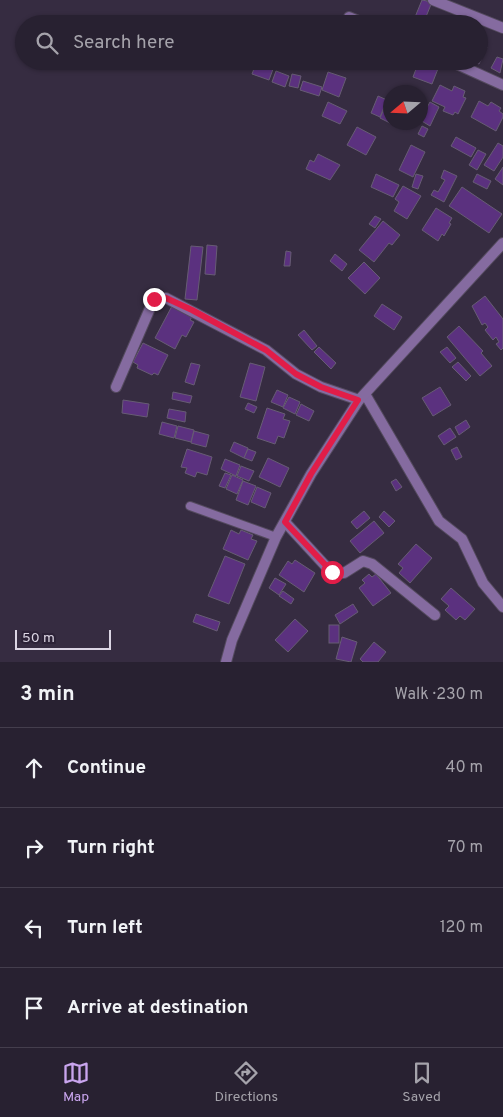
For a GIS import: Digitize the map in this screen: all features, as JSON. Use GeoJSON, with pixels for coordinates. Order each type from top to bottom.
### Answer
{"type":"FeatureCollection","features":[{"type":"Feature","properties":{"kind":"street"},"geometry":{"type":"LineString","coordinates":[[433,0],[470,15]]}},
{"type":"Feature","properties":{"kind":"street"},"geometry":{"type":"LineString","coordinates":[[488,22],[503,28]]}},
{"type":"Feature","properties":{"kind":"street"},"geometry":{"type":"LineString","coordinates":[[470,70],[503,85]]}},
{"type":"Feature","properties":{"kind":"street"},"geometry":{"type":"LineString","coordinates":[[226,662],[232,640],[276,537],[311,474],[374,382],[503,243]]}},
{"type":"Feature","properties":{"kind":"street"},"geometry":{"type":"LineString","coordinates":[[116,387],[154,299],[166,298],[266,350],[296,374],[321,387],[362,397],[439,521],[462,539],[483,583],[503,607]]}},
{"type":"Feature","properties":{"kind":"street"},"geometry":{"type":"LineString","coordinates":[[285,522],[332,572],[344,573],[363,561],[372,564],[435,615]]}},
{"type":"Feature","properties":{"kind":"lane"},"geometry":{"type":"LineString","coordinates":[[190,506],[276,537]]}},
{"type":"Feature","properties":{"kind":"building"},"geometry":{"type":"Polygon","coordinates":[[[422,0],[432,2],[427,15],[416,15],[422,0]]]}},
{"type":"Feature","properties":{"kind":"building"},"geometry":{"type":"Polygon","coordinates":[[[497,57],[503,59],[500,73],[491,68],[497,57]]]}},
{"type":"Feature","properties":{"kind":"building"},"geometry":{"type":"Polygon","coordinates":[[[254,70],[273,70],[269,80],[252,74],[254,70]]]}},
{"type":"Feature","properties":{"kind":"building"},"geometry":{"type":"Polygon","coordinates":[[[416,70],[437,70],[432,84],[413,77],[416,70]]]}},
{"type":"Feature","properties":{"kind":"building"},"geometry":{"type":"Polygon","coordinates":[[[276,71],[289,76],[285,87],[272,82],[276,71]]]}},
{"type":"Feature","properties":{"kind":"building"},"geometry":{"type":"Polygon","coordinates":[[[328,72],[346,78],[339,97],[322,90],[328,72]]]}},
{"type":"Feature","properties":{"kind":"building"},"geometry":{"type":"Polygon","coordinates":[[[292,74],[301,76],[298,88],[289,86],[292,74]]]}},
{"type":"Feature","properties":{"kind":"building"},"geometry":{"type":"Polygon","coordinates":[[[303,81],[322,87],[319,96],[300,90],[303,81]]]}},
{"type":"Feature","properties":{"kind":"building"},"geometry":{"type":"Polygon","coordinates":[[[440,85],[452,91],[454,86],[465,91],[463,97],[466,98],[458,114],[455,112],[453,115],[443,111],[445,107],[432,101],[440,85]]]}},
{"type":"Feature","properties":{"kind":"building"},"geometry":{"type":"Polygon","coordinates":[[[378,96],[383,98],[383,110],[380,117],[371,113],[378,96]]]}},
{"type":"Feature","properties":{"kind":"building"},"geometry":{"type":"Polygon","coordinates":[[[479,101],[488,106],[491,102],[501,108],[499,111],[503,114],[503,117],[496,131],[471,117],[479,101]]]}},
{"type":"Feature","properties":{"kind":"building"},"geometry":{"type":"Polygon","coordinates":[[[328,102],[347,111],[340,124],[322,116],[328,102]]]}},
{"type":"Feature","properties":{"kind":"building"},"geometry":{"type":"Polygon","coordinates":[[[430,102],[439,107],[430,126],[428,125],[428,106],[430,102]]]}},
{"type":"Feature","properties":{"kind":"building"},"geometry":{"type":"Polygon","coordinates":[[[357,127],[376,137],[366,155],[347,145],[357,127]]]}},
{"type":"Feature","properties":{"kind":"building"},"geometry":{"type":"Polygon","coordinates":[[[420,130],[428,130],[424,137],[418,134],[420,130]]]}},
{"type":"Feature","properties":{"kind":"building"},"geometry":{"type":"Polygon","coordinates":[[[456,137],[476,148],[471,157],[451,146],[456,137]]]}},
{"type":"Feature","properties":{"kind":"building"},"geometry":{"type":"Polygon","coordinates":[[[498,143],[503,146],[503,157],[494,171],[484,165],[498,143]]]}},
{"type":"Feature","properties":{"kind":"building"},"geometry":{"type":"Polygon","coordinates":[[[411,145],[425,152],[413,177],[399,170],[411,145]]]}},
{"type":"Feature","properties":{"kind":"building"},"geometry":{"type":"Polygon","coordinates":[[[478,150],[486,154],[477,170],[469,165],[478,150]]]}},
{"type":"Feature","properties":{"kind":"building"},"geometry":{"type":"Polygon","coordinates":[[[318,154],[340,165],[330,180],[306,169],[310,160],[314,162],[318,154]]]}},
{"type":"Feature","properties":{"kind":"building"},"geometry":{"type":"Polygon","coordinates":[[[503,167],[503,185],[495,179],[503,167]]]}},
{"type":"Feature","properties":{"kind":"building"},"geometry":{"type":"Polygon","coordinates":[[[444,170],[457,176],[444,202],[431,195],[434,190],[438,192],[445,180],[441,178],[444,170]]]}},
{"type":"Feature","properties":{"kind":"building"},"geometry":{"type":"Polygon","coordinates":[[[376,174],[399,185],[393,197],[371,187],[376,174]]]}},
{"type":"Feature","properties":{"kind":"building"},"geometry":{"type":"Polygon","coordinates":[[[416,174],[423,176],[418,189],[412,187],[416,174]]]}},
{"type":"Feature","properties":{"kind":"building"},"geometry":{"type":"Polygon","coordinates":[[[477,174],[491,181],[487,189],[473,182],[477,174]]]}},
{"type":"Feature","properties":{"kind":"building"},"geometry":{"type":"Polygon","coordinates":[[[403,186],[421,196],[407,219],[394,211],[399,202],[395,199],[403,186]]]}},
{"type":"Feature","properties":{"kind":"building"},"geometry":{"type":"Polygon","coordinates":[[[462,187],[502,214],[489,233],[449,206],[462,187]]]}},
{"type":"Feature","properties":{"kind":"building"},"geometry":{"type":"Polygon","coordinates":[[[436,208],[452,218],[449,223],[451,224],[444,236],[442,234],[438,241],[422,230],[436,208]]]}},
{"type":"Feature","properties":{"kind":"building"},"geometry":{"type":"Polygon","coordinates":[[[375,216],[381,219],[375,228],[369,224],[375,216]]]}},
{"type":"Feature","properties":{"kind":"building"},"geometry":{"type":"Polygon","coordinates":[[[383,221],[400,235],[392,245],[389,243],[374,262],[359,250],[383,221]]]}},
{"type":"Feature","properties":{"kind":"building"},"geometry":{"type":"Polygon","coordinates":[[[207,245],[217,246],[215,275],[205,274],[207,245]]]}},
{"type":"Feature","properties":{"kind":"building"},"geometry":{"type":"Polygon","coordinates":[[[191,246],[203,247],[197,300],[185,299],[191,246]]]}},
{"type":"Feature","properties":{"kind":"building"},"geometry":{"type":"Polygon","coordinates":[[[286,251],[291,252],[290,266],[284,266],[286,251]]]}},
{"type":"Feature","properties":{"kind":"building"},"geometry":{"type":"Polygon","coordinates":[[[335,254],[347,264],[342,271],[330,261],[335,254]]]}},
{"type":"Feature","properties":{"kind":"building"},"geometry":{"type":"Polygon","coordinates":[[[364,262],[380,278],[365,294],[348,278],[364,262]]]}},
{"type":"Feature","properties":{"kind":"building"},"geometry":{"type":"Polygon","coordinates":[[[485,296],[503,319],[503,348],[501,350],[496,344],[499,342],[496,337],[493,340],[485,330],[488,327],[485,323],[482,325],[472,306],[485,296]]]}},
{"type":"Feature","properties":{"kind":"building"},"geometry":{"type":"Polygon","coordinates":[[[382,304],[402,317],[394,330],[374,316],[382,304]]]}},
{"type":"Feature","properties":{"kind":"building"},"geometry":{"type":"Polygon","coordinates":[[[172,306],[192,317],[190,320],[194,322],[186,337],[182,335],[175,349],[155,338],[172,306]]]}},
{"type":"Feature","properties":{"kind":"building"},"geometry":{"type":"Polygon","coordinates":[[[459,326],[483,351],[481,353],[492,366],[480,376],[447,337],[459,326]]]}},
{"type":"Feature","properties":{"kind":"building"},"geometry":{"type":"Polygon","coordinates":[[[304,330],[317,346],[312,350],[298,335],[304,330]]]}},
{"type":"Feature","properties":{"kind":"building"},"geometry":{"type":"Polygon","coordinates":[[[143,343],[168,355],[158,375],[154,373],[152,375],[137,368],[138,365],[133,362],[143,343]]]}},
{"type":"Feature","properties":{"kind":"building"},"geometry":{"type":"Polygon","coordinates":[[[319,347],[336,363],[331,369],[314,352],[319,347]]]}},
{"type":"Feature","properties":{"kind":"building"},"geometry":{"type":"Polygon","coordinates":[[[447,347],[456,358],[450,363],[440,352],[447,347]]]}},
{"type":"Feature","properties":{"kind":"building"},"geometry":{"type":"Polygon","coordinates":[[[458,362],[471,376],[466,381],[452,367],[458,362]]]}},
{"type":"Feature","properties":{"kind":"building"},"geometry":{"type":"Polygon","coordinates":[[[191,363],[200,365],[194,385],[185,382],[191,363]]]}},
{"type":"Feature","properties":{"kind":"building"},"geometry":{"type":"Polygon","coordinates":[[[250,363],[265,367],[256,401],[240,397],[250,363]]]}},
{"type":"Feature","properties":{"kind":"building"},"geometry":{"type":"Polygon","coordinates":[[[440,387],[451,405],[433,416],[422,398],[440,387]]]}},
{"type":"Feature","properties":{"kind":"building"},"geometry":{"type":"Polygon","coordinates":[[[277,390],[288,395],[283,407],[271,402],[277,390]]]}},
{"type":"Feature","properties":{"kind":"building"},"geometry":{"type":"Polygon","coordinates":[[[173,392],[192,396],[190,403],[172,399],[173,392]]]}},
{"type":"Feature","properties":{"kind":"building"},"geometry":{"type":"Polygon","coordinates":[[[289,397],[300,402],[295,414],[283,408],[289,397]]]}},
{"type":"Feature","properties":{"kind":"building"},"geometry":{"type":"Polygon","coordinates":[[[123,400],[149,404],[147,417],[122,413],[123,400]]]}},
{"type":"Feature","properties":{"kind":"building"},"geometry":{"type":"Polygon","coordinates":[[[248,403],[257,407],[254,413],[245,409],[248,403]]]}},
{"type":"Feature","properties":{"kind":"building"},"geometry":{"type":"Polygon","coordinates":[[[301,404],[314,411],[309,421],[296,415],[301,404]]]}},
{"type":"Feature","properties":{"kind":"building"},"geometry":{"type":"Polygon","coordinates":[[[267,408],[285,414],[283,419],[290,421],[284,438],[278,436],[275,444],[257,438],[267,408]]]}},
{"type":"Feature","properties":{"kind":"building"},"geometry":{"type":"Polygon","coordinates":[[[169,409],[186,412],[185,422],[167,418],[169,409]]]}},
{"type":"Feature","properties":{"kind":"building"},"geometry":{"type":"Polygon","coordinates":[[[466,420],[470,427],[459,435],[455,427],[466,420]]]}},
{"type":"Feature","properties":{"kind":"building"},"geometry":{"type":"Polygon","coordinates":[[[162,422],[177,426],[174,438],[159,434],[162,422]]]}},
{"type":"Feature","properties":{"kind":"building"},"geometry":{"type":"Polygon","coordinates":[[[178,426],[194,430],[191,442],[175,438],[178,426]]]}},
{"type":"Feature","properties":{"kind":"building"},"geometry":{"type":"Polygon","coordinates":[[[450,428],[456,437],[444,445],[438,436],[450,428]]]}},
{"type":"Feature","properties":{"kind":"building"},"geometry":{"type":"Polygon","coordinates":[[[194,431],[209,435],[206,447],[191,443],[194,431]]]}},
{"type":"Feature","properties":{"kind":"building"},"geometry":{"type":"Polygon","coordinates":[[[234,442],[248,448],[244,458],[230,451],[234,442]]]}},
{"type":"Feature","properties":{"kind":"building"},"geometry":{"type":"Polygon","coordinates":[[[457,447],[462,457],[456,460],[451,450],[457,447]]]}},
{"type":"Feature","properties":{"kind":"building"},"geometry":{"type":"Polygon","coordinates":[[[187,449],[212,457],[207,475],[197,472],[195,477],[185,473],[187,468],[181,467],[187,449]]]}},
{"type":"Feature","properties":{"kind":"building"},"geometry":{"type":"Polygon","coordinates":[[[248,449],[256,452],[252,461],[244,458],[248,449]]]}},
{"type":"Feature","properties":{"kind":"building"},"geometry":{"type":"Polygon","coordinates":[[[268,458],[289,468],[280,487],[259,477],[268,458]]]}},
{"type":"Feature","properties":{"kind":"building"},"geometry":{"type":"Polygon","coordinates":[[[225,459],[240,465],[236,476],[221,469],[225,459]]]}},
{"type":"Feature","properties":{"kind":"building"},"geometry":{"type":"Polygon","coordinates":[[[241,466],[254,471],[249,481],[237,476],[241,466]]]}},
{"type":"Feature","properties":{"kind":"building"},"geometry":{"type":"Polygon","coordinates":[[[225,473],[231,475],[225,488],[219,486],[225,473]]]}},
{"type":"Feature","properties":{"kind":"building"},"geometry":{"type":"Polygon","coordinates":[[[232,475],[243,480],[237,494],[226,489],[232,475]]]}},
{"type":"Feature","properties":{"kind":"building"},"geometry":{"type":"Polygon","coordinates":[[[396,479],[402,487],[396,491],[391,482],[396,479]]]}},
{"type":"Feature","properties":{"kind":"building"},"geometry":{"type":"Polygon","coordinates":[[[243,481],[256,486],[248,505],[236,500],[243,481]]]}},
{"type":"Feature","properties":{"kind":"building"},"geometry":{"type":"Polygon","coordinates":[[[257,487],[271,493],[265,508],[251,502],[257,487]]]}},
{"type":"Feature","properties":{"kind":"building"},"geometry":{"type":"Polygon","coordinates":[[[364,511],[370,518],[357,529],[351,522],[364,511]]]}},
{"type":"Feature","properties":{"kind":"building"},"geometry":{"type":"Polygon","coordinates":[[[384,511],[395,521],[389,527],[379,517],[384,511]]]}},
{"type":"Feature","properties":{"kind":"building"},"geometry":{"type":"Polygon","coordinates":[[[374,521],[384,533],[360,553],[350,541],[374,521]]]}},
{"type":"Feature","properties":{"kind":"building"},"geometry":{"type":"Polygon","coordinates":[[[231,530],[239,534],[241,530],[253,535],[251,539],[257,541],[248,560],[223,549],[231,530]]]}},
{"type":"Feature","properties":{"kind":"building"},"geometry":{"type":"Polygon","coordinates":[[[416,544],[432,558],[410,583],[399,573],[403,568],[398,564],[416,544]]]}},
{"type":"Feature","properties":{"kind":"building"},"geometry":{"type":"Polygon","coordinates":[[[225,556],[245,564],[229,604],[208,596],[225,556]]]}},
{"type":"Feature","properties":{"kind":"building"},"geometry":{"type":"Polygon","coordinates":[[[295,560],[315,573],[304,592],[279,575],[288,561],[292,564],[295,560]]]}},
{"type":"Feature","properties":{"kind":"building"},"geometry":{"type":"Polygon","coordinates":[[[369,574],[372,577],[376,574],[391,593],[373,606],[359,588],[365,583],[362,580],[369,574]]]}},
{"type":"Feature","properties":{"kind":"building"},"geometry":{"type":"Polygon","coordinates":[[[275,578],[286,584],[279,595],[269,588],[275,578]]]}},
{"type":"Feature","properties":{"kind":"building"},"geometry":{"type":"Polygon","coordinates":[[[451,588],[475,609],[465,620],[460,616],[456,620],[445,610],[449,606],[441,599],[451,588]]]}},
{"type":"Feature","properties":{"kind":"building"},"geometry":{"type":"Polygon","coordinates":[[[283,591],[294,599],[291,604],[279,596],[283,591]]]}},
{"type":"Feature","properties":{"kind":"building"},"geometry":{"type":"Polygon","coordinates":[[[353,604],[358,612],[340,624],[335,615],[353,604]]]}},
{"type":"Feature","properties":{"kind":"building"},"geometry":{"type":"Polygon","coordinates":[[[196,614],[220,622],[217,631],[193,622],[196,614]]]}},
{"type":"Feature","properties":{"kind":"building"},"geometry":{"type":"Polygon","coordinates":[[[295,619],[308,631],[288,652],[275,640],[295,619]]]}},
{"type":"Feature","properties":{"kind":"building"},"geometry":{"type":"Polygon","coordinates":[[[329,625],[339,625],[339,643],[329,643],[329,625]]]}},
{"type":"Feature","properties":{"kind":"building"},"geometry":{"type":"Polygon","coordinates":[[[342,637],[357,642],[351,662],[336,659],[342,637]]]}},
{"type":"Feature","properties":{"kind":"building"},"geometry":{"type":"Polygon","coordinates":[[[374,642],[386,652],[378,662],[363,662],[360,659],[374,642]]]}},
{"type":"Feature","properties":{"kind":"route"},"geometry":{"type":"LineString","coordinates":[[154,299],[166,298],[192,310],[266,350],[296,374],[321,387],[358,400],[311,474],[285,522],[332,572]]}}]}
